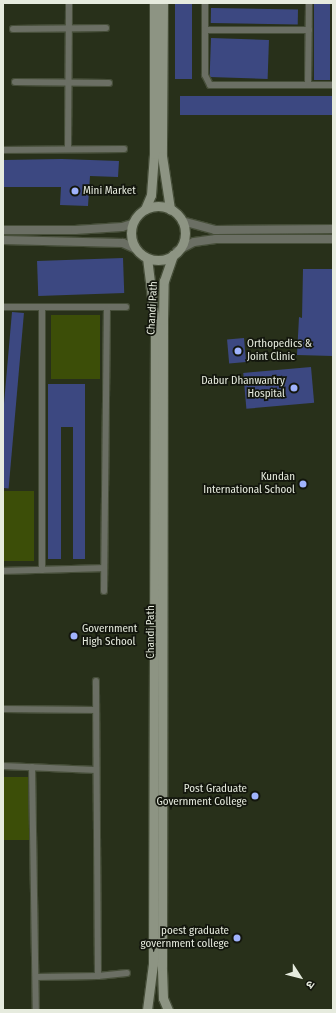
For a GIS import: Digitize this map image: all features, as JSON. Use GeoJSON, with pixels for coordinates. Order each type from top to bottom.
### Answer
{"type":"FeatureCollection","features":[{"type":"Feature","properties":{"kind":"main road"},"geometry":{"type":"LineString","coordinates":[[145,209],[156,206],[170,209],[182,221],[184,232],[175,253],[159,260],[147,258],[136,249],[131,234],[132,224],[145,209],[151,195],[154,154],[154,3]]}},
{"type":"Feature","properties":{"kind":"main road"},"geometry":{"type":"LineString","coordinates":[[163,3],[162,156],[170,209]]}},
{"type":"Feature","properties":{"kind":"main road","name":"Chandi Path"},"geometry":{"type":"LineString","coordinates":[[168,1010],[164,998],[162,966],[163,320],[164,281],[175,253]]}},
{"type":"Feature","properties":{"kind":"main road","name":"Chandi Path"},"geometry":{"type":"LineString","coordinates":[[147,258],[152,288],[155,337],[153,964],[147,1010]]}},
{"type":"Feature","properties":{"kind":"street"},"geometry":{"type":"LineString","coordinates":[[68,150],[69,3]]}},
{"type":"Feature","properties":{"kind":"street"},"geometry":{"type":"LineString","coordinates":[[205,3],[205,75],[210,85],[333,85]]}},
{"type":"Feature","properties":{"kind":"street"},"geometry":{"type":"LineString","coordinates":[[308,85],[309,3]]}},
{"type":"Feature","properties":{"kind":"street"},"geometry":{"type":"LineString","coordinates":[[13,29],[106,28]]}},
{"type":"Feature","properties":{"kind":"street"},"geometry":{"type":"LineString","coordinates":[[205,30],[309,30]]}},
{"type":"Feature","properties":{"kind":"street"},"geometry":{"type":"LineString","coordinates":[[15,82],[109,82]]}},
{"type":"Feature","properties":{"kind":"street"},"geometry":{"type":"LineString","coordinates":[[3,150],[124,149]]}},
{"type":"Feature","properties":{"kind":"street"},"geometry":{"type":"LineString","coordinates":[[182,221],[215,230],[333,229]]}},
{"type":"Feature","properties":{"kind":"street"},"geometry":{"type":"LineString","coordinates":[[3,230],[75,230],[122,228],[132,224]]}},
{"type":"Feature","properties":{"kind":"street"},"geometry":{"type":"LineString","coordinates":[[175,253],[194,242],[216,239],[333,239]]}},
{"type":"Feature","properties":{"kind":"street"},"geometry":{"type":"LineString","coordinates":[[3,240],[123,243],[136,249]]}},
{"type":"Feature","properties":{"kind":"street"},"geometry":{"type":"LineString","coordinates":[[3,307],[126,307]]}},
{"type":"Feature","properties":{"kind":"street"},"geometry":{"type":"LineString","coordinates":[[42,307],[42,570]]}},
{"type":"Feature","properties":{"kind":"street"},"geometry":{"type":"LineString","coordinates":[[104,591],[107,307]]}},
{"type":"Feature","properties":{"kind":"street"},"geometry":{"type":"LineString","coordinates":[[3,571],[104,568]]}},
{"type":"Feature","properties":{"kind":"street"},"geometry":{"type":"LineString","coordinates":[[96,681],[98,976]]}},
{"type":"Feature","properties":{"kind":"street"},"geometry":{"type":"LineString","coordinates":[[3,709],[96,710]]}},
{"type":"Feature","properties":{"kind":"street"},"geometry":{"type":"LineString","coordinates":[[3,766],[96,770]]}},
{"type":"Feature","properties":{"kind":"street"},"geometry":{"type":"LineString","coordinates":[[32,767],[36,1010]]}},
{"type":"Feature","properties":{"kind":"street"},"geometry":{"type":"LineString","coordinates":[[36,977],[127,974]]}},
{"type":"Feature","properties":{"kind":"green space"},"geometry":{"type":"Polygon","coordinates":[[[51,315],[100,315],[100,379],[51,379],[51,315]]]}},
{"type":"Feature","properties":{"kind":"green space"},"geometry":{"type":"Polygon","coordinates":[[[3,491],[34,491],[34,561],[3,561],[3,491]]]}},
{"type":"Feature","properties":{"kind":"green space"},"geometry":{"type":"Polygon","coordinates":[[[3,777],[29,777],[29,840],[3,840],[3,777]]]}},
{"type":"Feature","properties":{"kind":"building"},"geometry":{"type":"Polygon","coordinates":[[[175,3],[192,3],[192,79],[175,79],[175,3]]]}},
{"type":"Feature","properties":{"kind":"building"},"geometry":{"type":"Polygon","coordinates":[[[314,3],[330,3],[330,80],[314,80],[314,3]]]}},
{"type":"Feature","properties":{"kind":"building"},"geometry":{"type":"Polygon","coordinates":[[[211,8],[298,10],[298,25],[211,23],[211,8]]]}},
{"type":"Feature","properties":{"kind":"building"},"geometry":{"type":"Polygon","coordinates":[[[211,38],[269,40],[268,79],[210,77],[211,38]]]}},
{"type":"Feature","properties":{"kind":"building"},"geometry":{"type":"Polygon","coordinates":[[[180,96],[333,96],[333,115],[180,115],[180,96]]]}},
{"type":"Feature","properties":{"kind":"building"},"geometry":{"type":"Polygon","coordinates":[[[62,159],[119,161],[118,177],[90,176],[88,206],[60,205],[61,187],[3,187],[3,160],[62,159]]]}},
{"type":"Feature","properties":{"kind":"building"},"geometry":{"type":"Polygon","coordinates":[[[123,258],[124,293],[38,296],[37,261],[123,258]]]}},
{"type":"Feature","properties":{"kind":"building"},"geometry":{"type":"Polygon","coordinates":[[[303,269],[333,269],[333,356],[297,355],[299,317],[302,318],[303,269]]]}},
{"type":"Feature","properties":{"kind":"building"},"geometry":{"type":"Polygon","coordinates":[[[12,312],[24,313],[9,488],[3,488],[3,415],[12,312]]]}},
{"type":"Feature","properties":{"kind":"building"},"geometry":{"type":"Polygon","coordinates":[[[244,338],[246,362],[229,363],[227,339],[244,338]]]}},
{"type":"Feature","properties":{"kind":"building"},"geometry":{"type":"Polygon","coordinates":[[[311,367],[314,403],[246,409],[243,373],[311,367]]]}},
{"type":"Feature","properties":{"kind":"building"},"geometry":{"type":"Polygon","coordinates":[[[48,384],[85,384],[85,559],[73,559],[73,427],[61,427],[61,559],[48,559],[48,384]]]}},
{"type":"Feature","properties":{"kind":"place","name":"Mini Market"},"geometry":{"type":"Point","coordinates":[75,191]}},
{"type":"Feature","properties":{"kind":"place","name":"Orthopedics & Joint Clinic"},"geometry":{"type":"Point","coordinates":[238,351]}},
{"type":"Feature","properties":{"kind":"place","name":"Dabur Dhanwantry Hospital"},"geometry":{"type":"Point","coordinates":[294,388]}},
{"type":"Feature","properties":{"kind":"place","name":"Kundan International School"},"geometry":{"type":"Point","coordinates":[303,484]}},
{"type":"Feature","properties":{"kind":"place","name":"Government High School"},"geometry":{"type":"Point","coordinates":[74,636]}},
{"type":"Feature","properties":{"kind":"place","name":"Post Graduate Government College"},"geometry":{"type":"Point","coordinates":[255,796]}},
{"type":"Feature","properties":{"kind":"place","name":"poest graduate government college"},"geometry":{"type":"Point","coordinates":[237,938]}}]}
